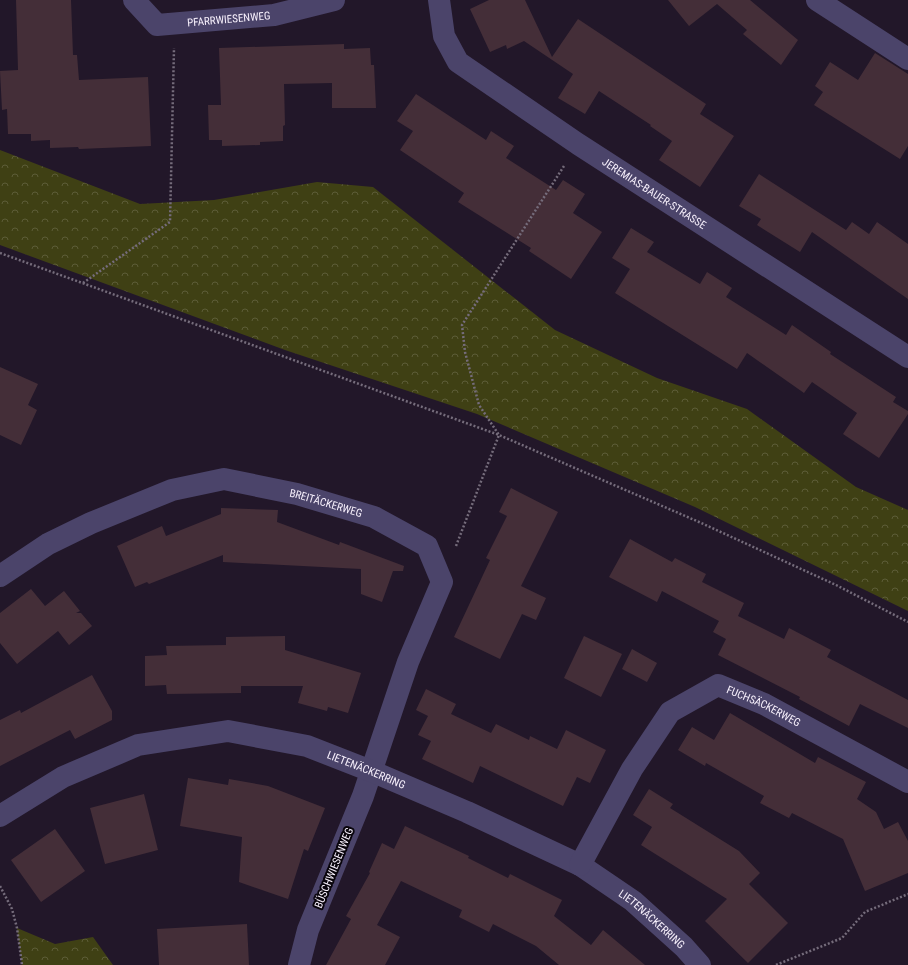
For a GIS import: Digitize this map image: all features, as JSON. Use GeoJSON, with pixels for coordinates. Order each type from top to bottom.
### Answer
{"type":"FeatureCollection","features":[{"type":"Feature","properties":{"kind":"street","name":"PFARRWIESENWEG"},"geometry":{"type":"LineString","coordinates":[[134,0],[157,25],[274,15],[334,0]]}},
{"type":"Feature","properties":{"kind":"street","name":"JEREMIAS-BAUER-STRASSE"},"geometry":{"type":"LineString","coordinates":[[439,0],[444,36],[458,62],[578,144],[908,357]]}},
{"type":"Feature","properties":{"kind":"street"},"geometry":{"type":"LineString","coordinates":[[817,0],[908,59]]}},
{"type":"Feature","properties":{"kind":"street","name":"BREITÄCKERWEG"},"geometry":{"type":"LineString","coordinates":[[0,576],[48,544],[90,523],[172,490],[224,480],[297,494],[374,518],[427,546],[442,582]]}},
{"type":"Feature","properties":{"kind":"street"},"geometry":{"type":"LineString","coordinates":[[371,771],[408,662],[442,582]]}},
{"type":"Feature","properties":{"kind":"street","name":"FUCHSÄCKERWEG"},"geometry":{"type":"LineString","coordinates":[[580,865],[632,769],[670,712],[718,685],[764,704],[908,782]]}},
{"type":"Feature","properties":{"kind":"street","name":"LIETENÄCKERRING"},"geometry":{"type":"LineString","coordinates":[[0,816],[64,777],[138,745],[228,731],[307,746],[371,771],[467,812],[580,865],[633,901],[684,948],[700,965]]}},
{"type":"Feature","properties":{"kind":"street","name":"BÜSCHWIESENWEG"},"geometry":{"type":"LineString","coordinates":[[299,965],[308,930],[363,796],[371,771]]}},
{"type":"Feature","properties":{"kind":"path"},"geometry":{"type":"LineString","coordinates":[[83,283],[170,222],[174,24]]}},
{"type":"Feature","properties":{"kind":"path"},"geometry":{"type":"LineString","coordinates":[[499,435],[479,405],[465,352],[462,325],[578,144]]}},
{"type":"Feature","properties":{"kind":"path"},"geometry":{"type":"LineString","coordinates":[[0,253],[499,435],[692,519],[836,585],[908,622]]}},
{"type":"Feature","properties":{"kind":"path"},"geometry":{"type":"LineString","coordinates":[[442,582],[499,435]]}},
{"type":"Feature","properties":{"kind":"path"},"geometry":{"type":"LineString","coordinates":[[0,886],[12,909],[17,928],[22,965]]}},
{"type":"Feature","properties":{"kind":"path"},"geometry":{"type":"LineString","coordinates":[[776,965],[842,938],[865,912],[908,894]]}},
{"type":"Feature","properties":{"kind":"green space"},"geometry":{"type":"Polygon","coordinates":[[[0,150],[140,204],[214,200],[317,182],[373,187],[555,330],[657,378],[747,409],[856,487],[908,510],[908,611],[695,507],[477,414],[285,350],[0,245],[0,150]]]}},
{"type":"Feature","properties":{"kind":"green space"},"geometry":{"type":"Polygon","coordinates":[[[17,928],[55,944],[93,937],[113,965],[22,965],[17,928]]]}},
{"type":"Feature","properties":{"kind":"building"},"geometry":{"type":"Polygon","coordinates":[[[16,0],[71,0],[73,55],[77,55],[79,80],[148,77],[151,146],[79,149],[78,147],[50,148],[50,140],[31,141],[31,134],[8,134],[7,109],[2,110],[0,71],[18,70],[16,0]]]}},
{"type":"Feature","properties":{"kind":"building"},"geometry":{"type":"Polygon","coordinates":[[[489,0],[525,0],[552,57],[578,19],[706,104],[700,114],[734,136],[700,187],[659,160],[672,141],[650,126],[651,125],[599,91],[585,114],[558,98],[573,74],[524,41],[507,49],[506,45],[490,52],[470,9],[489,0]]]}},
{"type":"Feature","properties":{"kind":"building"},"geometry":{"type":"Polygon","coordinates":[[[668,0],[750,0],[798,40],[781,65],[743,34],[747,30],[717,4],[689,26],[668,0]]]}},
{"type":"Feature","properties":{"kind":"building"},"geometry":{"type":"Polygon","coordinates":[[[344,44],[344,49],[370,48],[371,65],[374,65],[376,108],[332,108],[332,83],[284,84],[285,125],[283,126],[283,141],[260,142],[260,145],[222,146],[222,140],[209,140],[208,105],[221,105],[219,48],[344,44]]]}},
{"type":"Feature","properties":{"kind":"building"},"geometry":{"type":"Polygon","coordinates":[[[875,53],[908,74],[908,146],[900,159],[814,105],[823,92],[815,86],[830,62],[858,80],[875,53]]]}},
{"type":"Feature","properties":{"kind":"building"},"geometry":{"type":"Polygon","coordinates":[[[416,94],[486,140],[491,131],[514,146],[506,158],[556,190],[563,180],[585,194],[573,213],[602,232],[571,279],[529,251],[531,248],[458,202],[464,193],[400,150],[413,131],[397,121],[416,94]]]}},
{"type":"Feature","properties":{"kind":"building"},"geometry":{"type":"Polygon","coordinates":[[[759,174],[846,230],[852,222],[869,234],[877,222],[908,244],[908,299],[812,232],[800,252],[757,225],[761,219],[739,206],[759,174]]]}},
{"type":"Feature","properties":{"kind":"building"},"geometry":{"type":"Polygon","coordinates":[[[631,228],[654,242],[647,252],[700,284],[707,272],[732,288],[726,297],[786,335],[792,325],[831,352],[830,354],[896,397],[893,402],[908,411],[908,414],[879,458],[843,434],[857,413],[812,382],[804,393],[747,353],[737,369],[615,293],[630,269],[612,258],[631,228]]]}},
{"type":"Feature","properties":{"kind":"building"},"geometry":{"type":"Polygon","coordinates":[[[0,367],[38,384],[28,405],[37,410],[21,445],[0,435],[0,367]]]}},
{"type":"Feature","properties":{"kind":"building"},"geometry":{"type":"Polygon","coordinates":[[[511,488],[558,512],[521,586],[546,598],[536,620],[522,614],[500,659],[454,637],[490,560],[486,558],[507,516],[499,512],[511,488]]]}},
{"type":"Feature","properties":{"kind":"building"},"geometry":{"type":"Polygon","coordinates":[[[221,508],[278,510],[277,522],[339,545],[340,542],[404,566],[403,571],[393,571],[382,602],[361,594],[361,569],[223,562],[223,555],[149,584],[147,582],[135,587],[117,546],[162,526],[166,536],[221,514],[221,508]]]}},
{"type":"Feature","properties":{"kind":"building"},"geometry":{"type":"Polygon","coordinates":[[[630,539],[672,562],[675,558],[706,574],[702,582],[744,603],[738,616],[784,639],[789,628],[831,650],[827,657],[908,700],[908,728],[860,704],[849,726],[799,699],[800,697],[718,655],[726,639],[713,632],[719,621],[662,591],[657,602],[609,577],[630,539]]]}},
{"type":"Feature","properties":{"kind":"building"},"geometry":{"type":"Polygon","coordinates":[[[31,589],[45,606],[64,591],[80,611],[76,613],[81,613],[92,626],[69,645],[58,631],[17,664],[0,643],[0,613],[31,589]]]}},
{"type":"Feature","properties":{"kind":"building"},"geometry":{"type":"Polygon","coordinates":[[[285,636],[285,650],[361,673],[348,713],[328,707],[327,711],[298,703],[303,686],[241,686],[241,693],[167,694],[166,685],[145,686],[145,656],[167,655],[166,646],[226,645],[226,637],[285,636]]]}},
{"type":"Feature","properties":{"kind":"building"},"geometry":{"type":"Polygon","coordinates":[[[584,636],[622,654],[601,697],[564,678],[584,636]]]}},
{"type":"Feature","properties":{"kind":"building"},"geometry":{"type":"Polygon","coordinates":[[[632,649],[657,663],[647,682],[622,669],[632,649]]]}},
{"type":"Feature","properties":{"kind":"building"},"geometry":{"type":"Polygon","coordinates":[[[92,675],[112,711],[112,720],[75,739],[70,730],[0,766],[0,720],[20,710],[21,713],[92,675]]]}},
{"type":"Feature","properties":{"kind":"building"},"geometry":{"type":"Polygon","coordinates":[[[426,689],[456,704],[451,714],[491,733],[496,724],[529,740],[530,736],[557,749],[566,730],[606,750],[590,783],[577,777],[563,806],[480,766],[473,783],[422,759],[431,741],[418,735],[428,716],[416,710],[426,689]]]}},
{"type":"Feature","properties":{"kind":"building"},"geometry":{"type":"Polygon","coordinates":[[[730,713],[815,763],[818,757],[866,782],[857,799],[876,812],[884,829],[898,822],[908,841],[908,873],[865,891],[843,839],[792,813],[789,818],[760,803],[764,796],[706,763],[705,766],[678,750],[692,727],[714,740],[730,713]]]}},
{"type":"Feature","properties":{"kind":"building"},"geometry":{"type":"Polygon","coordinates":[[[188,778],[228,785],[229,779],[268,786],[325,808],[308,851],[304,849],[288,899],[239,882],[242,837],[180,826],[188,778]]]}},
{"type":"Feature","properties":{"kind":"building"},"geometry":{"type":"Polygon","coordinates":[[[649,789],[673,804],[670,808],[739,851],[760,873],[749,884],[788,923],[748,963],[705,921],[727,899],[641,845],[652,827],[633,815],[649,789]]]}},
{"type":"Feature","properties":{"kind":"building"},"geometry":{"type":"Polygon","coordinates":[[[144,794],[158,850],[105,864],[90,808],[144,794]]]}},
{"type":"Feature","properties":{"kind":"building"},"geometry":{"type":"Polygon","coordinates":[[[405,826],[469,856],[468,858],[508,878],[510,874],[562,900],[554,916],[591,945],[603,930],[645,965],[559,965],[536,946],[493,924],[489,932],[459,917],[462,910],[401,881],[377,925],[400,937],[385,965],[326,965],[351,919],[346,916],[370,873],[369,872],[382,843],[394,849],[405,826]]]}},
{"type":"Feature","properties":{"kind":"building"},"geometry":{"type":"Polygon","coordinates":[[[55,829],[85,871],[41,902],[11,860],[55,829]]]}},
{"type":"Feature","properties":{"kind":"building"},"geometry":{"type":"Polygon","coordinates":[[[247,924],[249,965],[159,965],[157,929],[247,924]]]}}]}
